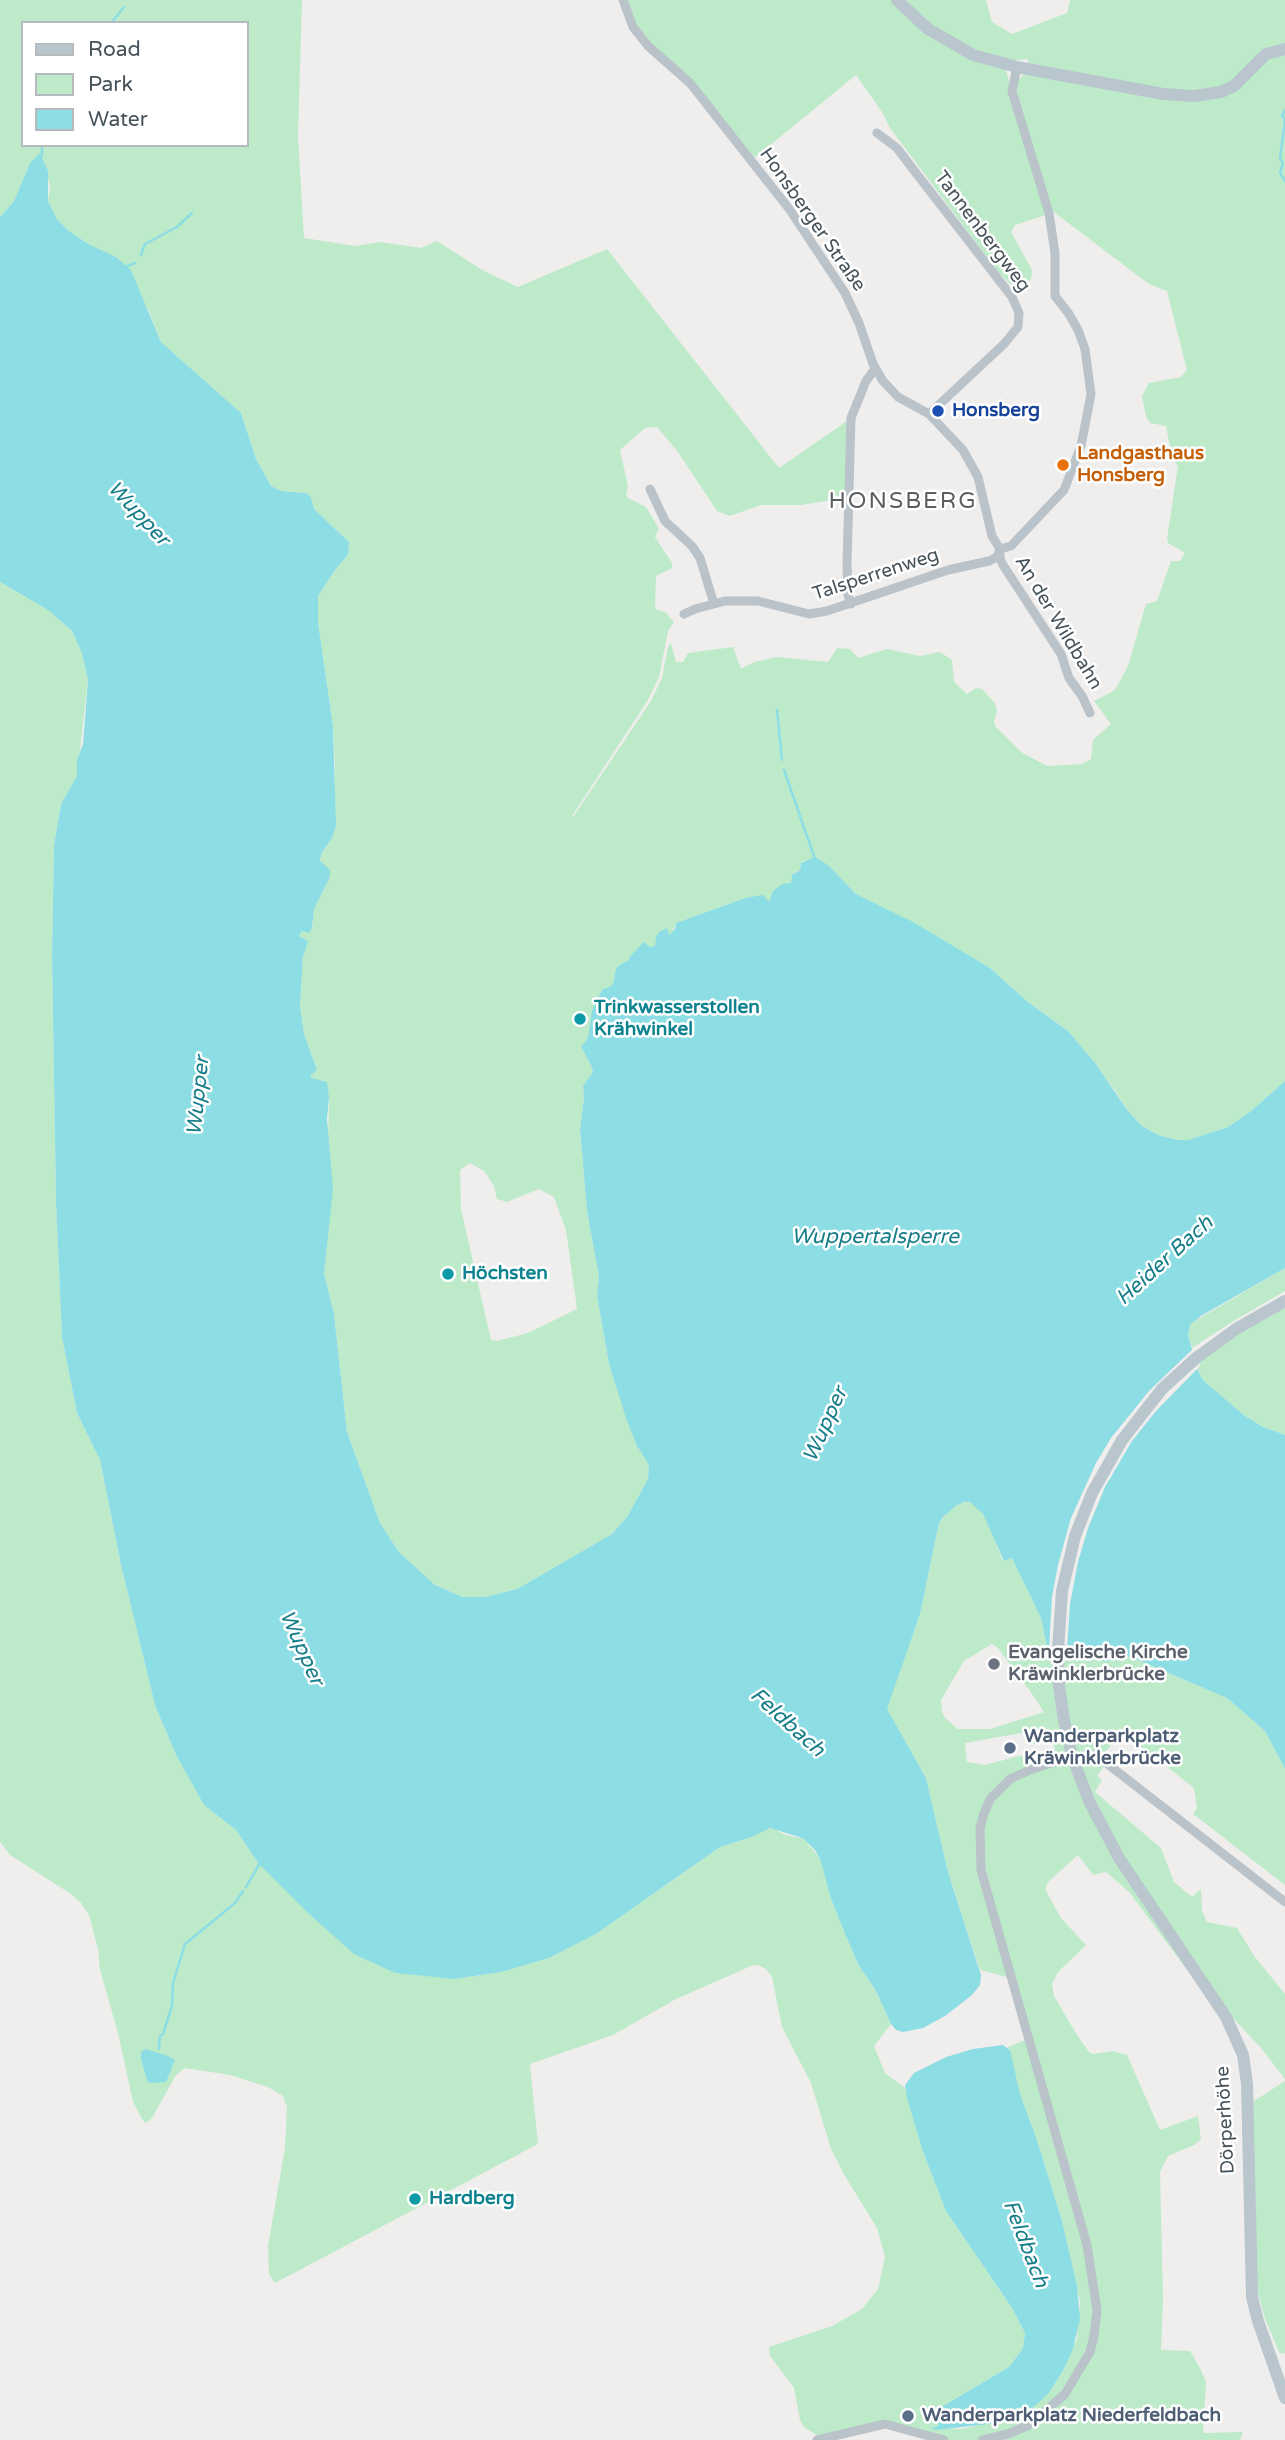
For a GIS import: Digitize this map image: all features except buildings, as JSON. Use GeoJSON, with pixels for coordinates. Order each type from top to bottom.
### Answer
{"type":"FeatureCollection","features":[{"type":"Feature","properties":{"kind":"main road"},"geometry":{"type":"LineString","coordinates":[[897,0],[928,29],[973,55],[1017,67],[1163,94],[1194,96],[1226,90],[1237,83],[1266,54],[1285,49]]}},
{"type":"Feature","properties":{"kind":"main road","name":"Dörperhöhe"},"geometry":{"type":"LineString","coordinates":[[1285,1301],[1196,1358],[1154,1399],[1122,1440],[1099,1478],[1080,1521],[1061,1604],[1058,1649],[1062,1710],[1072,1756],[1088,1801],[1111,1846],[1222,2012],[1240,2045],[1246,2077],[1252,2297],[1261,2332],[1285,2398]]}},
{"type":"Feature","properties":{"kind":"street","name":"Honsberger Straße"},"geometry":{"type":"LineString","coordinates":[[623,0],[633,27],[648,46],[698,93],[790,211],[845,293],[875,369],[898,397],[929,414],[972,463],[992,536],[1000,549]]}},
{"type":"Feature","properties":{"kind":"street"},"geometry":{"type":"LineString","coordinates":[[1000,549],[1011,546],[1064,490],[1081,446],[1091,394],[1085,349],[1069,314],[1055,296],[1055,253],[1049,214],[1012,91],[1017,67]]}},
{"type":"Feature","properties":{"kind":"street","name":"Tannenbergweg"},"geometry":{"type":"LineString","coordinates":[[877,133],[897,148],[1012,297],[1019,313],[1018,327],[1004,344],[929,414]]}},
{"type":"Feature","properties":{"kind":"street"},"geometry":{"type":"LineString","coordinates":[[851,604],[847,564],[852,418],[866,381],[875,369]]}},
{"type":"Feature","properties":{"kind":"street"},"geometry":{"type":"LineString","coordinates":[[650,489],[665,521],[692,546],[700,558],[714,604]]}},
{"type":"Feature","properties":{"kind":"street","name":"Talsperrenweg"},"geometry":{"type":"LineString","coordinates":[[684,614],[725,601],[758,601],[809,614],[851,604],[948,570],[989,561],[997,556],[1000,549]]}},
{"type":"Feature","properties":{"kind":"street","name":"An der Wildbahn"},"geometry":{"type":"LineString","coordinates":[[1000,549],[1003,565],[1061,654],[1069,678],[1090,713]]}},
{"type":"Feature","properties":{"kind":"street"},"geometry":{"type":"LineString","coordinates":[[982,2440],[1008,2434],[1028,2425],[1059,2400],[1088,2357],[1097,2322],[1097,2300],[1087,2245],[988,1898],[979,1854],[986,1806],[997,1791],[1016,1776],[1072,1756],[1092,1754],[1104,1759],[1285,1902]]}},
{"type":"Feature","properties":{"kind":"street"},"geometry":{"type":"LineString","coordinates":[[817,2440],[886,2424],[943,2440]]}},
{"type":"Feature","properties":{"kind":"green space"},"geometry":{"type":"Polygon","coordinates":[[[0,0],[302,0],[298,136],[304,238],[355,246],[380,242],[421,248],[437,241],[484,271],[518,287],[607,249],[779,468],[850,419],[848,493],[838,499],[801,505],[761,505],[730,516],[717,511],[678,452],[657,427],[645,428],[620,450],[628,486],[626,495],[646,507],[659,529],[655,537],[672,563],[672,568],[656,576],[655,609],[665,612],[674,622],[668,631],[659,677],[648,700],[573,817],[651,701],[662,678],[671,643],[676,662],[683,662],[688,653],[733,647],[741,669],[754,662],[777,657],[828,662],[837,648],[850,649],[858,658],[887,649],[920,656],[940,652],[952,660],[954,682],[967,694],[976,688],[982,689],[995,703],[995,726],[1021,752],[1047,766],[1082,764],[1091,759],[1093,740],[1111,724],[1094,701],[1115,690],[1128,666],[1146,604],[1157,601],[1171,561],[1180,561],[1185,553],[1168,543],[1167,539],[1178,466],[1172,459],[1166,426],[1150,423],[1142,396],[1149,383],[1181,377],[1187,370],[1167,291],[1149,284],[1051,210],[1019,110],[1016,83],[1023,75],[1032,72],[1209,97],[1260,62],[1285,51],[1285,1081],[1250,1112],[1228,1127],[1188,1140],[1158,1135],[1142,1126],[1128,1111],[1068,1031],[1028,1002],[990,968],[856,894],[836,873],[806,860],[801,863],[800,870],[794,873],[791,883],[769,902],[759,897],[745,898],[676,923],[672,934],[615,972],[614,982],[591,1027],[588,1039],[581,1047],[593,1073],[583,1086],[580,1129],[587,1211],[599,1277],[597,1296],[609,1365],[637,1446],[649,1465],[648,1479],[627,1517],[612,1534],[517,1589],[485,1597],[463,1597],[435,1585],[399,1552],[380,1523],[347,1432],[334,1314],[324,1273],[329,1097],[323,1081],[311,1079],[311,1075],[317,1070],[304,1034],[300,1005],[303,957],[307,941],[299,936],[302,931],[312,928],[314,909],[330,877],[320,862],[322,852],[332,838],[335,767],[333,726],[318,622],[318,596],[348,555],[349,542],[314,509],[311,497],[306,493],[282,491],[271,486],[256,459],[241,413],[161,342],[148,309],[90,245],[57,219],[48,201],[50,186],[42,156],[30,163],[14,201],[0,217],[0,0]],[[470,1163],[460,1170],[461,1209],[491,1340],[497,1341],[528,1333],[577,1309],[566,1230],[554,1197],[539,1189],[507,1202],[497,1199],[494,1186],[484,1171],[470,1163]]]}},
{"type":"Feature","properties":{"kind":"green space"},"geometry":{"type":"Polygon","coordinates":[[[625,0],[896,0],[913,18],[1006,70],[1046,215],[1015,225],[1011,232],[1032,270],[1031,280],[1019,286],[1012,286],[998,272],[890,128],[856,75],[753,159],[648,43],[636,27],[625,0]]]}},
{"type":"Feature","properties":{"kind":"green space"},"geometry":{"type":"Polygon","coordinates":[[[903,0],[986,0],[992,22],[1012,34],[1067,13],[1070,0],[1285,0],[1285,49],[1273,51],[1234,86],[1194,96],[1029,63],[1027,59],[1011,61],[972,51],[940,34],[903,0]]]}},
{"type":"Feature","properties":{"kind":"green space"},"geometry":{"type":"Polygon","coordinates":[[[0,582],[48,610],[72,631],[82,653],[88,680],[77,776],[61,804],[54,845],[52,955],[56,1202],[62,1337],[77,1413],[100,1460],[121,1565],[155,1705],[176,1755],[204,1805],[236,1830],[260,1864],[455,1979],[501,1972],[549,1958],[596,1934],[720,1847],[752,1837],[764,1829],[775,1829],[783,1834],[804,1839],[822,1861],[830,1896],[846,1936],[891,2024],[874,2046],[885,2073],[905,2088],[922,2149],[946,2211],[1012,2308],[1025,2333],[1023,2348],[1009,2367],[943,2406],[937,2416],[938,2426],[933,2428],[962,2429],[1013,2417],[1026,2411],[1054,2385],[1064,2369],[1077,2339],[1080,2302],[1062,2221],[1020,2094],[1008,2047],[1028,2039],[1010,1978],[980,1970],[948,1872],[926,1778],[886,1709],[920,1614],[939,1523],[961,1503],[975,1504],[986,1519],[1003,1561],[1012,1557],[1041,1618],[1047,1647],[1070,1648],[1077,1654],[1107,1661],[1113,1656],[1131,1657],[1227,1698],[1265,1731],[1285,1769],[1285,1885],[1193,1814],[1197,1808],[1194,1788],[1123,1732],[1098,1760],[1104,1766],[1097,1776],[1102,1780],[1095,1792],[1161,1848],[1174,1882],[1192,1897],[1201,1889],[1202,1911],[1207,1922],[1237,1928],[1255,1957],[1285,1994],[1285,2079],[1261,2048],[1185,1967],[1129,1892],[1106,1872],[1093,1875],[1078,1855],[1049,1881],[1045,1889],[1061,1918],[1086,1945],[1058,1972],[1052,1984],[1054,1996],[1077,2035],[1093,2054],[1113,2051],[1127,2055],[1160,2130],[1198,2116],[1201,2139],[1194,2145],[1168,2156],[1160,2172],[1163,2300],[1161,2350],[1190,2351],[1200,2368],[1206,2382],[1203,2433],[1243,2432],[1240,2440],[1004,2440],[1041,2422],[1042,2416],[982,2440],[943,2440],[895,2425],[818,2436],[804,2427],[800,2420],[794,2388],[770,2356],[769,2347],[832,2326],[862,2309],[878,2289],[885,2257],[877,2228],[831,2149],[811,2083],[782,2027],[772,1977],[766,1969],[758,1965],[676,1999],[613,2035],[530,2064],[538,2144],[275,2283],[269,2274],[268,2246],[285,2148],[287,2107],[283,2096],[268,2087],[230,2075],[185,2068],[176,2075],[152,2118],[146,2123],[133,2102],[89,1915],[71,1894],[10,1855],[0,1842],[0,582]],[[992,1644],[964,1661],[941,1700],[945,1718],[958,1729],[990,1729],[1044,1712],[998,1648],[992,1644]],[[1021,1733],[965,1743],[967,1762],[985,1765],[1019,1756],[1045,1757],[1054,1752],[1053,1742],[1034,1744],[1021,1733]]]}},
{"type":"Feature","properties":{"kind":"green space"},"geometry":{"type":"Polygon","coordinates":[[[1285,1268],[1285,1291],[1192,1348],[1188,1335],[1190,1325],[1285,1268]]]}},
{"type":"Feature","properties":{"kind":"green space"},"geometry":{"type":"Polygon","coordinates":[[[1285,1301],[1285,1435],[1263,1427],[1245,1416],[1203,1380],[1196,1358],[1285,1301]]]}},
{"type":"Feature","properties":{"kind":"green space"},"geometry":{"type":"Polygon","coordinates":[[[1285,2081],[1285,2353],[1280,2354],[1265,2319],[1256,2285],[1251,2103],[1285,2081]]]}},
{"type":"Feature","properties":{"kind":"water","name":"Wuppertalsperre"},"geometry":{"type":"Polygon","coordinates":[[[40,153],[48,171],[48,201],[57,219],[69,231],[116,257],[131,270],[161,342],[241,413],[256,459],[271,486],[282,491],[306,493],[311,497],[314,509],[349,542],[348,555],[318,596],[318,622],[333,726],[336,826],[320,861],[330,870],[330,877],[314,909],[312,928],[309,933],[302,931],[299,936],[308,941],[303,957],[300,1005],[304,1034],[317,1070],[311,1078],[327,1082],[329,1097],[327,1119],[333,1189],[324,1273],[334,1314],[347,1432],[380,1523],[399,1552],[435,1585],[463,1597],[485,1597],[517,1589],[612,1534],[627,1517],[648,1479],[649,1465],[637,1446],[609,1364],[597,1296],[599,1277],[587,1211],[580,1129],[583,1086],[593,1072],[581,1047],[588,1038],[592,1011],[597,999],[603,989],[614,982],[618,966],[629,960],[644,942],[650,947],[655,946],[659,932],[667,928],[669,935],[675,929],[676,923],[745,898],[763,895],[769,902],[773,891],[782,884],[791,883],[792,875],[800,870],[801,863],[815,857],[828,865],[856,894],[913,922],[990,968],[1028,1002],[1068,1031],[1095,1063],[1128,1111],[1142,1126],[1158,1135],[1188,1140],[1228,1127],[1250,1112],[1285,1081],[1285,1268],[1201,1316],[1190,1325],[1188,1335],[1203,1380],[1245,1416],[1263,1427],[1285,1435],[1285,1769],[1265,1731],[1227,1698],[1131,1657],[1113,1656],[1107,1662],[1077,1654],[1070,1648],[1047,1647],[1041,1618],[1012,1558],[1004,1561],[983,1514],[970,1502],[956,1506],[939,1523],[920,1614],[887,1709],[926,1778],[948,1872],[981,1975],[980,1985],[972,1995],[945,2016],[923,2028],[903,2032],[896,2030],[891,2024],[846,1936],[830,1896],[821,1861],[815,1850],[799,1837],[770,1828],[720,1847],[596,1934],[549,1958],[501,1972],[455,1979],[395,1973],[354,1954],[307,1912],[259,1864],[236,1830],[204,1805],[176,1755],[155,1705],[121,1565],[100,1460],[77,1413],[62,1337],[56,1202],[52,955],[54,845],[61,804],[77,776],[77,760],[83,744],[88,680],[82,653],[72,631],[48,610],[0,582],[0,217],[14,201],[30,163],[40,153]]]}},
{"type":"Feature","properties":{"kind":"water","name":"Feldbach"},"geometry":{"type":"Polygon","coordinates":[[[1003,2045],[1010,2050],[1020,2094],[1062,2221],[1077,2286],[1080,2319],[1073,2349],[1064,2369],[1049,2393],[1035,2406],[1013,2417],[989,2424],[936,2430],[931,2428],[938,2426],[937,2416],[943,2406],[1009,2367],[1023,2348],[1025,2333],[1012,2308],[946,2211],[922,2149],[905,2085],[914,2073],[946,2057],[973,2049],[1003,2045]]]}},
{"type":"Feature","properties":{"kind":"water"},"geometry":{"type":"Polygon","coordinates":[[[146,2049],[175,2060],[166,2082],[148,2083],[141,2059],[141,2052],[146,2049]]]}},
{"type":"Feature","properties":{"kind":"pier"},"geometry":{"type":"Polygon","coordinates":[[[1195,1347],[1200,1366],[1156,1411],[1132,1441],[1105,1487],[1088,1528],[1078,1562],[1070,1604],[1067,1649],[1049,1649],[1052,1597],[1058,1565],[1071,1518],[1096,1463],[1111,1438],[1149,1391],[1195,1347]]]}},
{"type":"Feature","properties":{"kind":"waterway"},"geometry":{"type":"LineString","coordinates":[[113,21],[124,7]]}},
{"type":"Feature","properties":{"kind":"waterway","name":"Heider Bach"},"geometry":{"type":"LineString","coordinates":[[1285,110],[1282,116],[1285,119]]}},
{"type":"Feature","properties":{"kind":"waterway","name":"Heider Bach"},"geometry":{"type":"LineString","coordinates":[[1285,120],[1280,159],[1283,163],[1280,173],[1285,181]]}},
{"type":"Feature","properties":{"kind":"waterway"},"geometry":{"type":"LineString","coordinates":[[42,147],[42,156]]}},
{"type":"Feature","properties":{"kind":"waterway"},"geometry":{"type":"LineString","coordinates":[[141,255],[145,244],[177,227],[192,213]]}},
{"type":"Feature","properties":{"kind":"waterway"},"geometry":{"type":"LineString","coordinates":[[125,267],[135,263]]}},
{"type":"Feature","properties":{"kind":"waterway"},"geometry":{"type":"LineString","coordinates":[[777,710],[782,760]]}},
{"type":"Feature","properties":{"kind":"waterway"},"geometry":{"type":"LineString","coordinates":[[784,770],[815,859]]}},
{"type":"Feature","properties":{"kind":"waterway"},"geometry":{"type":"LineString","coordinates":[[246,1887],[260,1863]]}},
{"type":"Feature","properties":{"kind":"waterway"},"geometry":{"type":"LineString","coordinates":[[159,2049],[160,2036],[172,2006],[173,1983],[185,1944],[235,1903],[243,1891]]}},
{"type":"Feature","properties":{"kind":"place","name":"Honsberg"},"geometry":{"type":"Point","coordinates":[938,411]}},
{"type":"Feature","properties":{"kind":"place","name":"Landgasthaus Honsberg"},"geometry":{"type":"Point","coordinates":[1063,465]}},
{"type":"Feature","properties":{"kind":"place","name":"Trinkwasserstollen Krähwinkel"},"geometry":{"type":"Point","coordinates":[580,1019]}},
{"type":"Feature","properties":{"kind":"place","name":"Höchsten"},"geometry":{"type":"Point","coordinates":[448,1274]}},
{"type":"Feature","properties":{"kind":"place","name":"Evangelische Kirche Kräwinklerbrücke"},"geometry":{"type":"Point","coordinates":[994,1664]}},
{"type":"Feature","properties":{"kind":"place","name":"Wanderparkplatz Kräwinklerbrücke"},"geometry":{"type":"Point","coordinates":[1010,1748]}},
{"type":"Feature","properties":{"kind":"place","name":"Hardberg"},"geometry":{"type":"Point","coordinates":[415,2199]}},
{"type":"Feature","properties":{"kind":"place","name":"Wanderparkplatz Niederfeldbach"},"geometry":{"type":"Point","coordinates":[908,2416]}},
{"type":"Feature","properties":{"kind":"district","name":"HONSBERG"},"geometry":{"type":"Point","coordinates":[903,502]}},
{"type":"Feature","properties":{"kind":"water label","name":"Wupper"},"geometry":{"type":"Point","coordinates":[138,514]}},
{"type":"Feature","properties":{"kind":"water label","name":"Wupper"},"geometry":{"type":"Point","coordinates":[199,1096]}},
{"type":"Feature","properties":{"kind":"water label","name":"Wupper"},"geometry":{"type":"Point","coordinates":[826,1425]}},
{"type":"Feature","properties":{"kind":"water label","name":"Wupper"},"geometry":{"type":"Point","coordinates":[301,1648]}}]}
